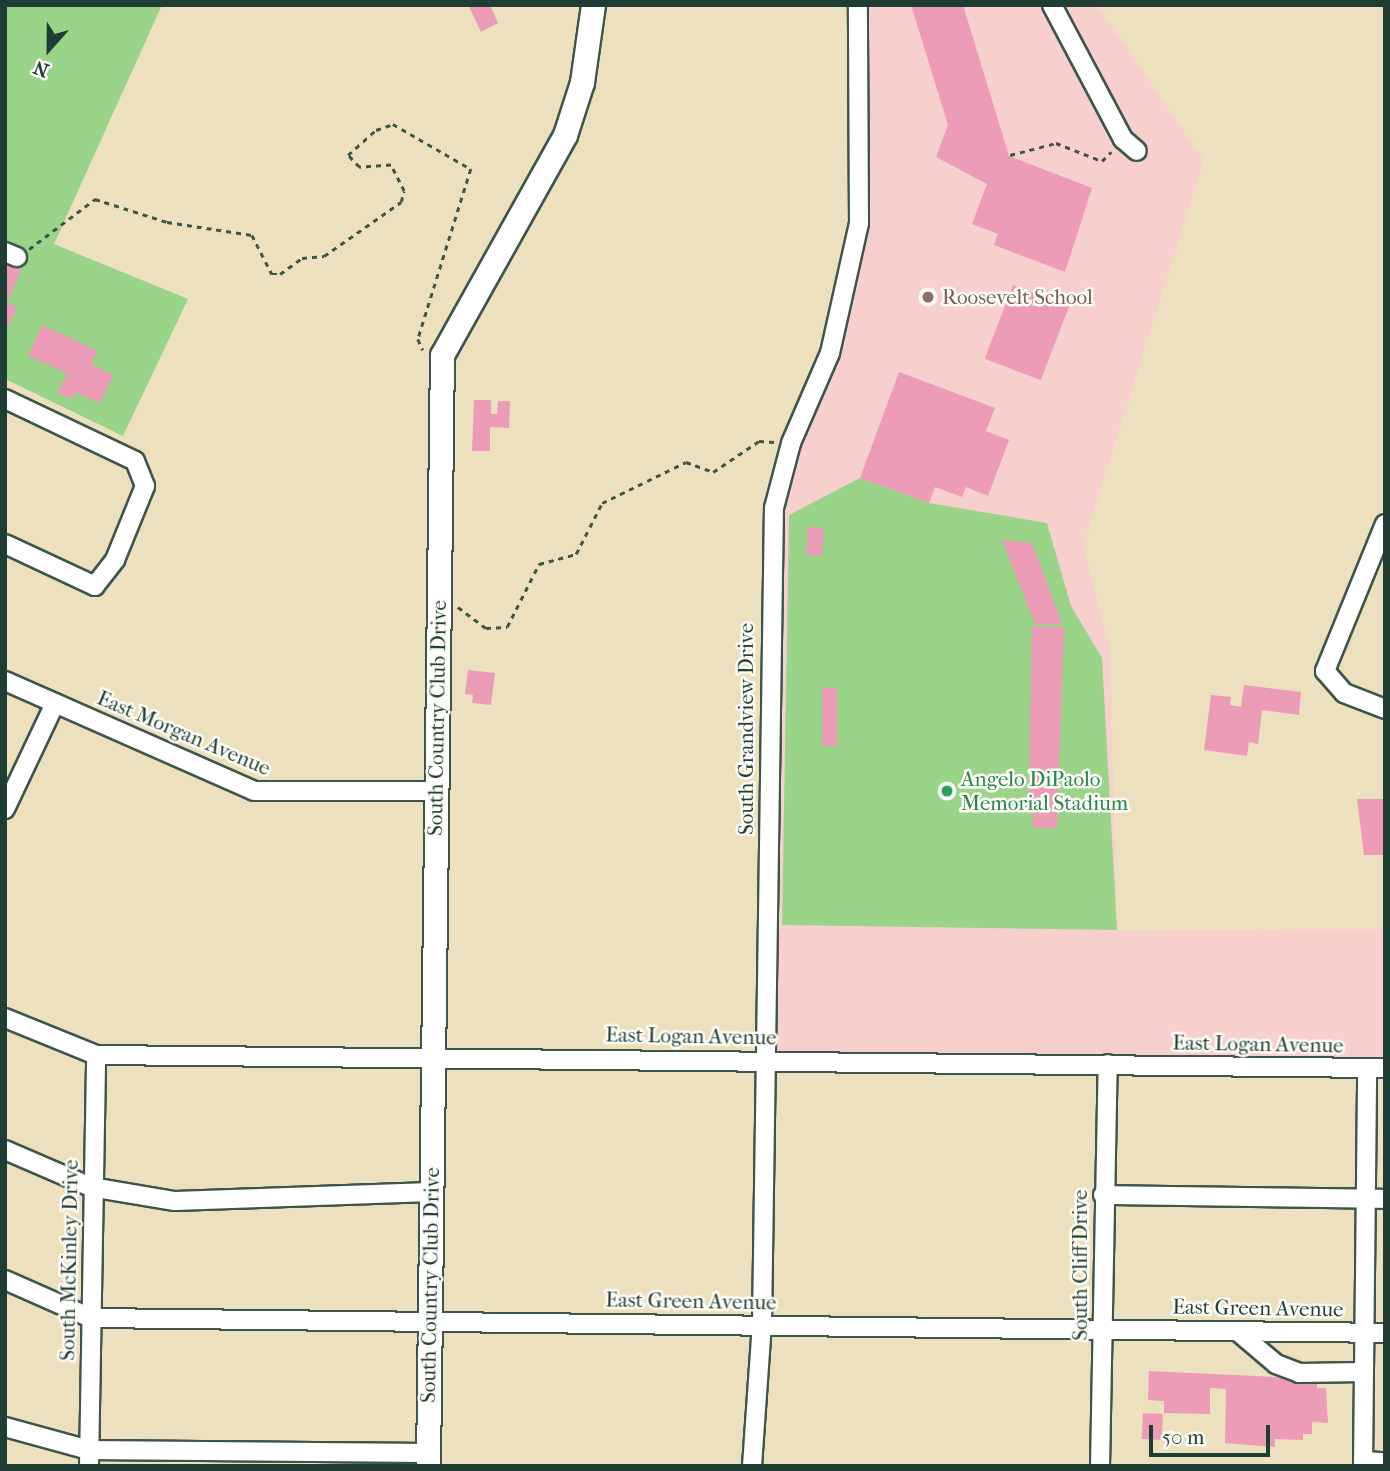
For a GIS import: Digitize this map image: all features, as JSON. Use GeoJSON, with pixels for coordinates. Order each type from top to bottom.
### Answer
{"type":"FeatureCollection","features":[{"type":"Feature","properties":{"kind":"main road","name":"South Country Club Drive"},"geometry":{"type":"LineString","coordinates":[[428,1460],[442,355],[565,135],[582,82],[593,5]]}},
{"type":"Feature","properties":{"kind":"street","name":"South Grandview Drive"},"geometry":{"type":"LineString","coordinates":[[752,1466],[762,1324],[767,1060],[770,576],[774,508],[791,443],[830,353],[859,223],[858,5]]}},
{"type":"Feature","properties":{"kind":"street"},"geometry":{"type":"LineString","coordinates":[[1052,5],[1130,145]]}},
{"type":"Feature","properties":{"kind":"street"},"geometry":{"type":"LineString","coordinates":[[5,399],[135,461],[145,486],[115,560],[95,586],[5,544]]}},
{"type":"Feature","properties":{"kind":"street"},"geometry":{"type":"LineString","coordinates":[[1385,524],[1325,671],[1344,692],[1385,709]]}},
{"type":"Feature","properties":{"kind":"street","name":"East Morgan Avenue"},"geometry":{"type":"LineString","coordinates":[[5,681],[254,791],[436,791]]}},
{"type":"Feature","properties":{"kind":"street"},"geometry":{"type":"LineString","coordinates":[[5,809],[55,703]]}},
{"type":"Feature","properties":{"kind":"street","name":"East Logan Avenue"},"geometry":{"type":"LineString","coordinates":[[5,1018],[96,1055],[433,1055],[1376,1068]]}},
{"type":"Feature","properties":{"kind":"street","name":"South McKinley Drive"},"geometry":{"type":"LineString","coordinates":[[89,1458],[91,1187],[96,1055]]}},
{"type":"Feature","properties":{"kind":"street","name":"South Cliff Drive"},"geometry":{"type":"LineString","coordinates":[[1100,1466],[1103,1195],[1108,1064]]}},
{"type":"Feature","properties":{"kind":"street"},"geometry":{"type":"LineString","coordinates":[[1376,1068],[1366,1199],[1363,1464],[1385,1462]]}},
{"type":"Feature","properties":{"kind":"street"},"geometry":{"type":"LineString","coordinates":[[5,1150],[91,1187],[175,1200],[431,1192]]}},
{"type":"Feature","properties":{"kind":"street"},"geometry":{"type":"LineString","coordinates":[[1103,1195],[1385,1199]]}},
{"type":"Feature","properties":{"kind":"street","name":"East Green Avenue"},"geometry":{"type":"LineString","coordinates":[[5,1280],[91,1318],[1385,1333]]}},
{"type":"Feature","properties":{"kind":"street"},"geometry":{"type":"LineString","coordinates":[[1237,1331],[1287,1369],[1364,1373]]}},
{"type":"Feature","properties":{"kind":"street"},"geometry":{"type":"LineString","coordinates":[[5,1427],[89,1458],[428,1460]]}},
{"type":"Feature","properties":{"kind":"path"},"geometry":{"type":"LineString","coordinates":[[11,254],[95,199],[167,222],[252,235],[272,274],[280,275],[302,258],[324,256],[401,202],[404,191],[391,166],[359,167],[348,155],[376,130],[393,124],[471,169],[418,339],[426,357]]}},
{"type":"Feature","properties":{"kind":"path"},"geometry":{"type":"LineString","coordinates":[[1010,155],[1056,143],[1102,161],[1130,145]]}},
{"type":"Feature","properties":{"kind":"path"},"geometry":{"type":"LineString","coordinates":[[438,589],[486,628],[507,626],[540,564],[576,554],[602,503],[686,462],[713,472],[759,441],[791,443]]}},
{"type":"Feature","properties":{"kind":"shaded area"},"geometry":{"type":"Polygon","coordinates":[[[858,5],[1097,5],[1204,160],[1083,545],[1110,647],[1117,930],[1385,929],[1385,1068],[767,1060],[772,511],[830,353],[859,223],[858,5]]]}},
{"type":"Feature","properties":{"kind":"green space"},"geometry":{"type":"Polygon","coordinates":[[[5,5],[162,5],[54,244],[188,299],[123,436],[5,379],[5,5]]]}},
{"type":"Feature","properties":{"kind":"green space","name":"Angelo DiPaolo Memorial Stadium"},"geometry":{"type":"Polygon","coordinates":[[[860,478],[929,503],[1047,523],[1071,606],[1102,658],[1117,930],[782,925],[789,515],[860,478]]]}},
{"type":"Feature","properties":{"kind":"building"},"geometry":{"type":"Polygon","coordinates":[[[468,5],[490,5],[498,23],[481,32],[468,5]]]}},
{"type":"Feature","properties":{"kind":"building"},"geometry":{"type":"Polygon","coordinates":[[[911,5],[963,5],[1009,156],[1092,188],[1065,272],[994,245],[998,234],[972,224],[987,184],[936,157],[948,125],[911,5]]]}},
{"type":"Feature","properties":{"kind":"building"},"geometry":{"type":"Polygon","coordinates":[[[5,262],[21,270],[7,303],[17,307],[5,333],[5,262]]]}},
{"type":"Feature","properties":{"kind":"building"},"geometry":{"type":"Polygon","coordinates":[[[1013,285],[1069,307],[1041,380],[985,359],[1013,285]]]}},
{"type":"Feature","properties":{"kind":"building"},"geometry":{"type":"Polygon","coordinates":[[[42,325],[98,351],[91,364],[113,375],[100,403],[75,392],[72,399],[58,393],[67,373],[28,356],[42,325]]]}},
{"type":"Feature","properties":{"kind":"building"},"geometry":{"type":"Polygon","coordinates":[[[899,372],[995,408],[986,431],[1009,440],[988,496],[966,487],[962,497],[935,487],[929,503],[860,478],[899,372]]]}},
{"type":"Feature","properties":{"kind":"building"},"geometry":{"type":"Polygon","coordinates":[[[474,400],[491,400],[491,414],[497,414],[498,401],[510,401],[509,428],[490,427],[490,451],[472,451],[474,400]]]}},
{"type":"Feature","properties":{"kind":"building"},"geometry":{"type":"Polygon","coordinates":[[[808,527],[824,528],[822,556],[806,555],[808,527]]]}},
{"type":"Feature","properties":{"kind":"building"},"geometry":{"type":"Polygon","coordinates":[[[1002,540],[1032,543],[1062,624],[1035,624],[1002,540]]]}},
{"type":"Feature","properties":{"kind":"building"},"geometry":{"type":"Polygon","coordinates":[[[1032,626],[1064,627],[1057,828],[1033,828],[1033,813],[1028,813],[1032,626]]]}},
{"type":"Feature","properties":{"kind":"building"},"geometry":{"type":"Polygon","coordinates":[[[468,670],[495,673],[491,705],[472,703],[473,695],[465,694],[468,670]]]}},
{"type":"Feature","properties":{"kind":"building"},"geometry":{"type":"Polygon","coordinates":[[[1244,685],[1301,692],[1299,715],[1262,710],[1258,744],[1249,742],[1247,756],[1204,750],[1211,695],[1231,697],[1230,705],[1241,707],[1244,685]]]}},
{"type":"Feature","properties":{"kind":"building"},"geometry":{"type":"Polygon","coordinates":[[[822,688],[837,688],[837,746],[822,746],[822,688]]]}},
{"type":"Feature","properties":{"kind":"building"},"geometry":{"type":"Polygon","coordinates":[[[1357,799],[1385,799],[1385,855],[1364,855],[1357,799]]]}},
{"type":"Feature","properties":{"kind":"building"},"geometry":{"type":"Polygon","coordinates":[[[1149,1371],[1317,1379],[1317,1388],[1326,1388],[1328,1423],[1312,1422],[1312,1434],[1303,1434],[1303,1440],[1275,1439],[1275,1447],[1225,1443],[1226,1389],[1210,1388],[1210,1414],[1164,1413],[1164,1401],[1148,1400],[1149,1371]]]}},
{"type":"Feature","properties":{"kind":"building"},"geometry":{"type":"Polygon","coordinates":[[[1143,1413],[1163,1414],[1162,1440],[1142,1439],[1143,1413]]]}},
{"type":"Feature","properties":{"kind":"place","name":"Roosevelt School"},"geometry":{"type":"Point","coordinates":[928,297]}},
{"type":"Feature","properties":{"kind":"place","name":"Angelo DiPaolo Memorial Stadium"},"geometry":{"type":"Point","coordinates":[947,791]}}]}
